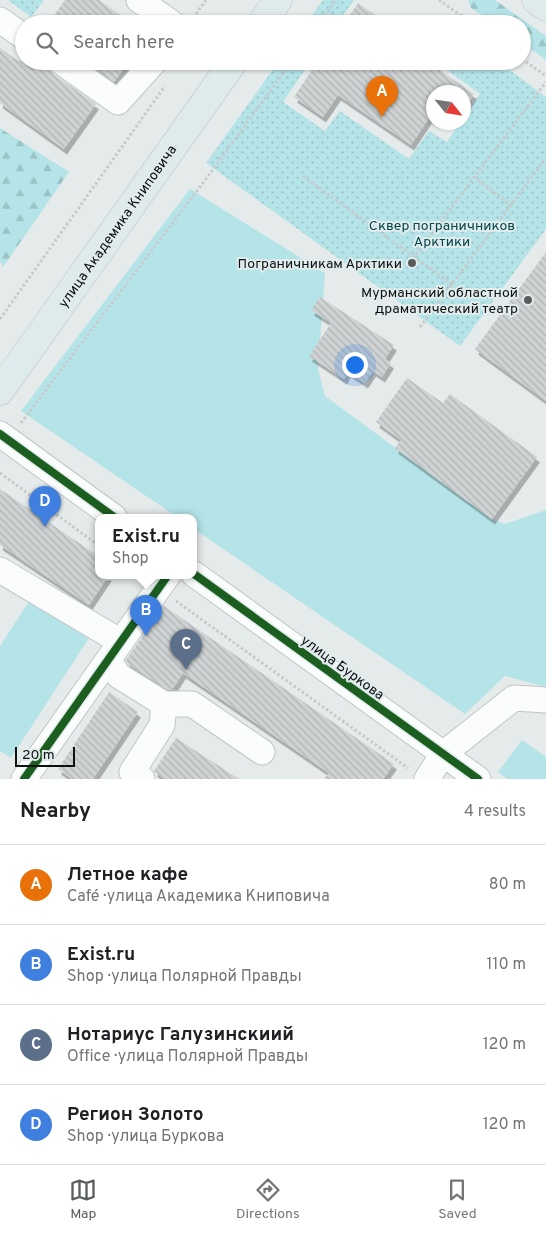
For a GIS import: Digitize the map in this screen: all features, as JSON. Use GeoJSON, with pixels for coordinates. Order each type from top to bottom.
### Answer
{"type":"FeatureCollection","features":[{"type":"Feature","properties":{"kind":"main road"},"geometry":{"type":"LineString","coordinates":[[267,15],[278,0]]}},
{"type":"Feature","properties":{"kind":"main road"},"geometry":{"type":"LineString","coordinates":[[536,0],[546,7]]}},
{"type":"Feature","properties":{"kind":"main road","name":"улица Академика Книповича"},"geometry":{"type":"LineString","coordinates":[[0,391],[227,70]]}},
{"type":"Feature","properties":{"kind":"street"},"geometry":{"type":"LineString","coordinates":[[138,0],[160,15]]}},
{"type":"Feature","properties":{"kind":"street"},"geometry":{"type":"LineString","coordinates":[[0,20],[15,30]]}},
{"type":"Feature","properties":{"kind":"street"},"geometry":{"type":"LineString","coordinates":[[73,70],[118,102],[162,70]]}},
{"type":"Feature","properties":{"kind":"street"},"geometry":{"type":"LineString","coordinates":[[4,438],[110,514]]}},
{"type":"Feature","properties":{"kind":"street"},"geometry":{"type":"LineString","coordinates":[[0,570],[115,651],[119,676],[164,704],[192,704],[262,752]]}},
{"type":"Feature","properties":{"kind":"street","name":"улица Буркова"},"geometry":{"type":"LineString","coordinates":[[197,576],[478,779]]}},
{"type":"Feature","properties":{"kind":"street"},"geometry":{"type":"LineString","coordinates":[[24,779],[163,582]]}},
{"type":"Feature","properties":{"kind":"street"},"geometry":{"type":"LineString","coordinates":[[418,774],[514,698],[546,700]]}},
{"type":"Feature","properties":{"kind":"street"},"geometry":{"type":"LineString","coordinates":[[142,779],[132,772],[162,725],[164,704]]}},
{"type":"Feature","properties":{"kind":"path"},"geometry":{"type":"LineString","coordinates":[[195,15],[206,0]]}},
{"type":"Feature","properties":{"kind":"path"},"geometry":{"type":"LineString","coordinates":[[325,15],[336,0]]}},
{"type":"Feature","properties":{"kind":"path"},"geometry":{"type":"LineString","coordinates":[[439,0],[460,15]]}},
{"type":"Feature","properties":{"kind":"path"},"geometry":{"type":"LineString","coordinates":[[531,65],[546,76]]}},
{"type":"Feature","properties":{"kind":"path"},"geometry":{"type":"LineString","coordinates":[[0,319],[162,70]]}},
{"type":"Feature","properties":{"kind":"path"},"geometry":{"type":"LineString","coordinates":[[4,438],[206,179],[285,70]]}},
{"type":"Feature","properties":{"kind":"path"},"geometry":{"type":"LineString","coordinates":[[414,257],[546,82]]}},
{"type":"Feature","properties":{"kind":"path"},"geometry":{"type":"LineString","coordinates":[[420,327],[546,158]]}},
{"type":"Feature","properties":{"kind":"path"},"geometry":{"type":"LineString","coordinates":[[303,176],[452,284]]}},
{"type":"Feature","properties":{"kind":"path"},"geometry":{"type":"LineString","coordinates":[[474,177],[511,205]]}},
{"type":"Feature","properties":{"kind":"path"},"geometry":{"type":"LineString","coordinates":[[0,474],[95,543]]}},
{"type":"Feature","properties":{"kind":"path"},"geometry":{"type":"LineString","coordinates":[[163,582],[418,774]]}},
{"type":"Feature","properties":{"kind":"green space"},"geometry":{"type":"Polygon","coordinates":[[[8,0],[44,0],[33,15],[28,15],[8,0]]]}},
{"type":"Feature","properties":{"kind":"green space"},"geometry":{"type":"Polygon","coordinates":[[[323,0],[354,0],[343,15],[312,15],[323,0]]]}},
{"type":"Feature","properties":{"kind":"green space"},"geometry":{"type":"Polygon","coordinates":[[[468,0],[495,0],[516,15],[481,15],[471,8],[468,0]]]}},
{"type":"Feature","properties":{"kind":"green space"},"geometry":{"type":"Polygon","coordinates":[[[531,25],[546,36],[546,60],[531,49],[531,25]]]}},
{"type":"Feature","properties":{"kind":"green space","name":"Сквер пограничников Арктики"},"geometry":{"type":"Polygon","coordinates":[[[273,70],[305,70],[283,102],[325,131],[340,111],[409,159],[429,131],[447,142],[455,130],[471,130],[471,108],[480,94],[471,87],[471,85],[468,85],[447,70],[509,70],[546,97],[546,229],[460,346],[206,163],[273,70]]]}},
{"type":"Feature","properties":{"kind":"green space"},"geometry":{"type":"Polygon","coordinates":[[[0,128],[69,172],[3,267],[0,262],[0,128]]]}},
{"type":"Feature","properties":{"kind":"green space"},"geometry":{"type":"Polygon","coordinates":[[[190,189],[325,273],[318,369],[325,396],[492,519],[505,524],[546,510],[546,687],[505,676],[465,714],[197,531],[197,514],[173,514],[21,411],[190,189]]]}},
{"type":"Feature","properties":{"kind":"green space"},"geometry":{"type":"Polygon","coordinates":[[[32,597],[91,635],[11,758],[0,751],[0,646],[32,597]]]}},
{"type":"Feature","properties":{"kind":"green space"},"geometry":{"type":"Polygon","coordinates":[[[522,740],[546,757],[546,779],[507,779],[498,772],[522,740]]]}},
{"type":"Feature","properties":{"kind":"building"},"geometry":{"type":"Polygon","coordinates":[[[65,0],[99,0],[120,15],[54,15],[65,0]]]}},
{"type":"Feature","properties":{"kind":"building"},"geometry":{"type":"Polygon","coordinates":[[[358,3],[375,15],[350,15],[358,3]]]}},
{"type":"Feature","properties":{"kind":"building"},"geometry":{"type":"Polygon","coordinates":[[[0,48],[15,59],[15,70],[50,70],[96,104],[64,149],[0,103],[0,48]]]}},
{"type":"Feature","properties":{"kind":"building"},"geometry":{"type":"Polygon","coordinates":[[[97,70],[123,70],[114,82],[97,70]]]}},
{"type":"Feature","properties":{"kind":"building"},"geometry":{"type":"Polygon","coordinates":[[[312,70],[440,70],[461,85],[426,85],[426,122],[411,145],[338,95],[323,117],[294,97],[312,70]]]}},
{"type":"Feature","properties":{"kind":"building","name":"Мурманский областной драматический театр"},"geometry":{"type":"Polygon","coordinates":[[[546,252],[546,401],[475,349],[546,252]]]}},
{"type":"Feature","properties":{"kind":"building"},"geometry":{"type":"Polygon","coordinates":[[[320,297],[394,345],[385,359],[391,363],[382,377],[373,371],[365,383],[348,372],[344,379],[309,356],[331,323],[311,310],[320,297]]]}},
{"type":"Feature","properties":{"kind":"building"},"geometry":{"type":"Polygon","coordinates":[[[407,378],[443,403],[450,394],[537,457],[492,519],[395,448],[401,440],[376,422],[407,378]]]}},
{"type":"Feature","properties":{"kind":"building"},"geometry":{"type":"Polygon","coordinates":[[[0,489],[95,554],[95,579],[106,579],[89,605],[0,545],[0,489]]]}},
{"type":"Feature","properties":{"kind":"building"},"geometry":{"type":"Polygon","coordinates":[[[164,606],[394,764],[383,779],[324,779],[329,773],[183,673],[172,690],[168,690],[128,664],[126,660],[164,606]]]}},
{"type":"Feature","properties":{"kind":"building"},"geometry":{"type":"Polygon","coordinates":[[[109,692],[138,712],[93,779],[72,779],[58,769],[109,692]]]}},
{"type":"Feature","properties":{"kind":"building"},"geometry":{"type":"Polygon","coordinates":[[[176,738],[239,779],[164,779],[154,771],[176,738]]]}},
{"type":"Feature","properties":{"kind":"cycle path"},"geometry":{"type":"LineString","coordinates":[[0,434],[110,514]]}},
{"type":"Feature","properties":{"kind":"cycle path"},"geometry":{"type":"LineString","coordinates":[[197,576],[478,779]]}},
{"type":"Feature","properties":{"kind":"cycle path"},"geometry":{"type":"LineString","coordinates":[[24,779],[165,579]]}},
{"type":"Feature","properties":{"kind":"place","name":"Летное кафе"},"geometry":{"type":"Point","coordinates":[382,117]}},
{"type":"Feature","properties":{"kind":"place","name":"Пограничникам Арктики"},"geometry":{"type":"Point","coordinates":[412,263]}},
{"type":"Feature","properties":{"kind":"place","name":"Мурманский областной драматический театр"},"geometry":{"type":"Point","coordinates":[528,300]}},
{"type":"Feature","properties":{"kind":"place","name":"Регион Золото"},"geometry":{"type":"Point","coordinates":[45,527]}},
{"type":"Feature","properties":{"kind":"place","name":"Exist.ru"},"geometry":{"type":"Point","coordinates":[146,636]}},
{"type":"Feature","properties":{"kind":"place","name":"Нотариус Галузинскиий"},"geometry":{"type":"Point","coordinates":[186,670]}}]}
